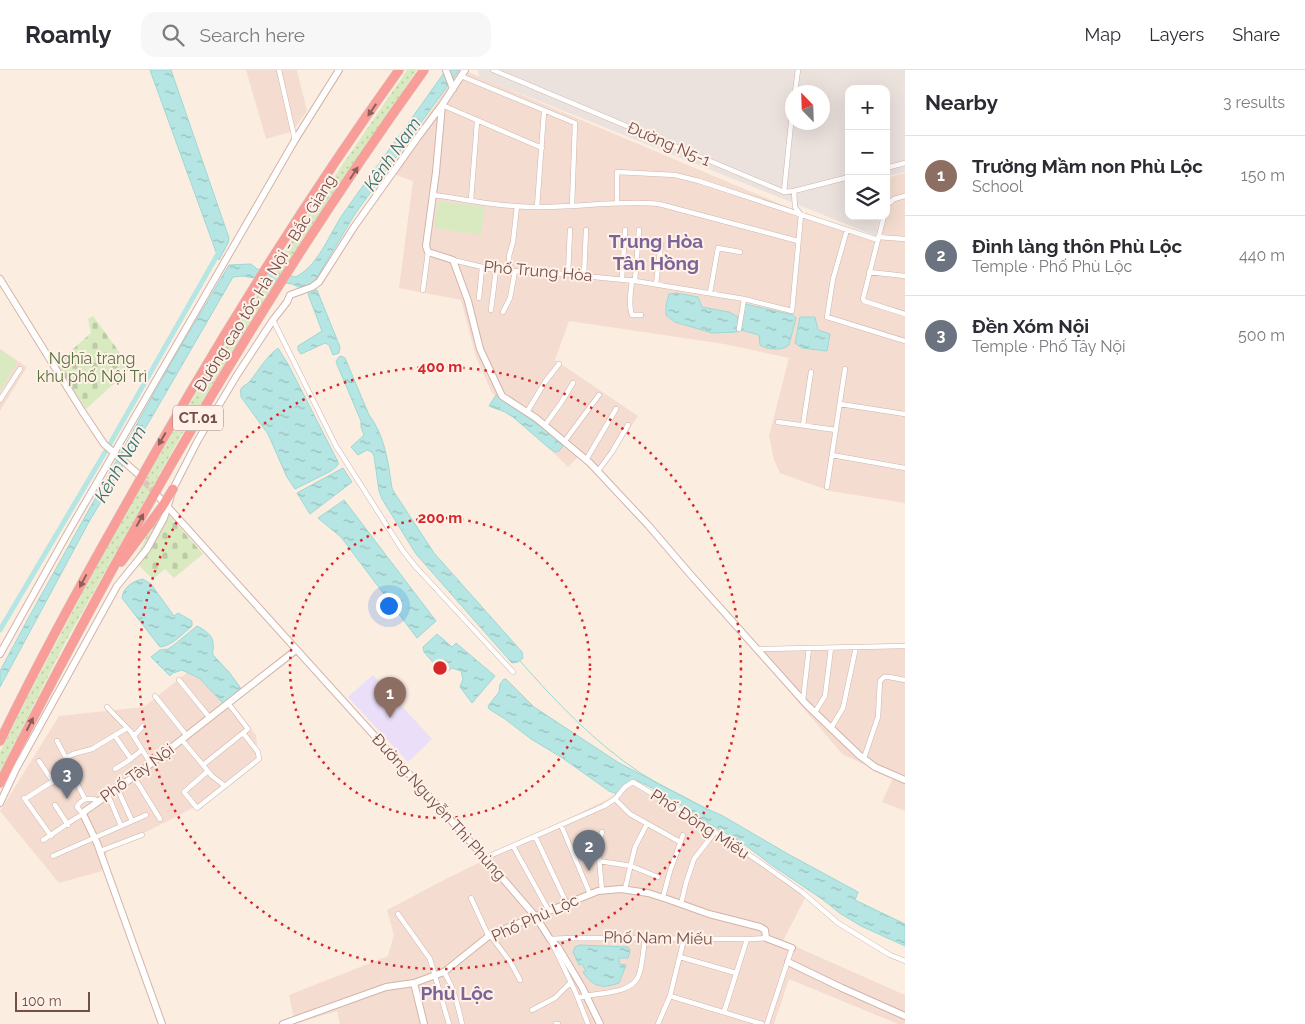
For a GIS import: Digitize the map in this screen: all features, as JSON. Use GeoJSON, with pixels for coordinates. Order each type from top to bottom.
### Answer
{"type":"FeatureCollection","features":[{"type":"Feature","properties":{"kind":"highway","name":"Đường cao tốc Hà Nội - Bắc Giang"},"geometry":{"type":"LineString","coordinates":[[0,741],[86,575],[177,413],[263,274],[336,162],[400,70]]}},
{"type":"Feature","properties":{"kind":"highway","name":"Đường cao tốc Hà Nội - Bắc Giang"},"geometry":{"type":"LineString","coordinates":[[0,783],[71,647],[181,447],[227,369],[353,173],[424,70]]}},
{"type":"Feature","properties":{"kind":"highway"},"geometry":{"type":"LineString","coordinates":[[71,647],[121,562],[166,505],[173,489]]}},
{"type":"Feature","properties":{"kind":"street"},"geometry":{"type":"LineString","coordinates":[[279,70],[295,140]]}},
{"type":"Feature","properties":{"kind":"street"},"geometry":{"type":"LineString","coordinates":[[0,654],[113,454],[295,140],[339,70]]}},
{"type":"Feature","properties":{"kind":"street"},"geometry":{"type":"LineString","coordinates":[[446,70],[453,89]]}},
{"type":"Feature","properties":{"kind":"street","name":"Đường N5-1"},"geometry":{"type":"LineString","coordinates":[[493,70],[784,192],[794,192],[845,178]]}},
{"type":"Feature","properties":{"kind":"street"},"geometry":{"type":"LineString","coordinates":[[796,85],[798,70]]}},
{"type":"Feature","properties":{"kind":"street"},"geometry":{"type":"LineString","coordinates":[[173,489],[198,440],[237,375],[291,294],[312,287],[320,282],[354,227],[442,106],[463,73],[544,112],[575,123],[572,206]]}},
{"type":"Feature","properties":{"kind":"street"},"geometry":{"type":"LineString","coordinates":[[442,106],[542,148]]}},
{"type":"Feature","properties":{"kind":"street"},"geometry":{"type":"LineString","coordinates":[[423,290],[428,252],[426,246],[442,106]]}},
{"type":"Feature","properties":{"kind":"street"},"geometry":{"type":"LineString","coordinates":[[537,207],[544,112]]}},
{"type":"Feature","properties":{"kind":"street"},"geometry":{"type":"LineString","coordinates":[[472,200],[477,122]]}},
{"type":"Feature","properties":{"kind":"street"},"geometry":{"type":"LineString","coordinates":[[784,192],[790,130]]}},
{"type":"Feature","properties":{"kind":"street"},"geometry":{"type":"LineString","coordinates":[[890,167],[905,163]]}},
{"type":"Feature","properties":{"kind":"street"},"geometry":{"type":"LineString","coordinates":[[617,203],[617,172],[675,175],[699,181],[847,230],[878,238],[905,239]]}},
{"type":"Feature","properties":{"kind":"street"},"geometry":{"type":"LineString","coordinates":[[432,195],[537,207],[640,202],[659,204],[798,241],[801,215],[796,207],[794,192]]}},
{"type":"Feature","properties":{"kind":"street"},"geometry":{"type":"LineString","coordinates":[[890,202],[894,199],[905,196]]}},
{"type":"Feature","properties":{"kind":"street"},"geometry":{"type":"LineString","coordinates":[[503,312],[510,298],[512,271],[509,256],[513,242],[517,206]]}},
{"type":"Feature","properties":{"kind":"street"},"geometry":{"type":"LineString","coordinates":[[883,220],[863,296],[864,301],[905,314]]}},
{"type":"Feature","properties":{"kind":"street"},"geometry":{"type":"LineString","coordinates":[[568,274],[570,230]]}},
{"type":"Feature","properties":{"kind":"street"},"geometry":{"type":"LineString","coordinates":[[584,275],[586,230]]}},
{"type":"Feature","properties":{"kind":"street"},"geometry":{"type":"LineString","coordinates":[[622,279],[625,230]]}},
{"type":"Feature","properties":{"kind":"street"},"geometry":{"type":"LineString","coordinates":[[639,230],[629,306],[632,315],[641,315]]}},
{"type":"Feature","properties":{"kind":"street"},"geometry":{"type":"LineString","coordinates":[[847,230],[833,278],[828,317],[905,341]]}},
{"type":"Feature","properties":{"kind":"street","name":"Phố Trung Hòa"},"geometry":{"type":"LineString","coordinates":[[428,252],[482,268],[633,280],[744,300],[792,311],[798,241]]}},
{"type":"Feature","properties":{"kind":"street"},"geometry":{"type":"LineString","coordinates":[[656,284],[661,244]]}},
{"type":"Feature","properties":{"kind":"street"},"geometry":{"type":"LineString","coordinates":[[710,294],[718,248],[740,252]]}},
{"type":"Feature","properties":{"kind":"street"},"geometry":{"type":"LineString","coordinates":[[453,260],[468,301],[480,349],[502,396],[545,426],[598,471],[803,700],[831,728],[875,767],[904,778]]}},
{"type":"Feature","properties":{"kind":"street"},"geometry":{"type":"LineString","coordinates":[[479,298],[482,268]]}},
{"type":"Feature","properties":{"kind":"street"},"geometry":{"type":"LineString","coordinates":[[491,310],[496,270]]}},
{"type":"Feature","properties":{"kind":"street"},"geometry":{"type":"LineString","coordinates":[[869,272],[905,276]]}},
{"type":"Feature","properties":{"kind":"street"},"geometry":{"type":"LineString","coordinates":[[0,279],[82,412],[104,444],[113,454],[138,474]]}},
{"type":"Feature","properties":{"kind":"street"},"geometry":{"type":"LineString","coordinates":[[739,327],[744,300]]}},
{"type":"Feature","properties":{"kind":"street"},"geometry":{"type":"LineString","coordinates":[[273,320],[336,446],[403,551],[513,672]]}},
{"type":"Feature","properties":{"kind":"street"},"geometry":{"type":"LineString","coordinates":[[527,412],[545,382],[559,364]]}},
{"type":"Feature","properties":{"kind":"street"},"geometry":{"type":"LineString","coordinates":[[827,487],[845,369]]}},
{"type":"Feature","properties":{"kind":"street"},"geometry":{"type":"LineString","coordinates":[[0,400],[20,370]]}},
{"type":"Feature","properties":{"kind":"street"},"geometry":{"type":"LineString","coordinates":[[803,425],[811,372]]}},
{"type":"Feature","properties":{"kind":"street"},"geometry":{"type":"LineString","coordinates":[[545,426],[573,382]]}},
{"type":"Feature","properties":{"kind":"street"},"geometry":{"type":"LineString","coordinates":[[564,442],[599,395]]}},
{"type":"Feature","properties":{"kind":"street"},"geometry":{"type":"LineString","coordinates":[[840,404],[905,414]]}},
{"type":"Feature","properties":{"kind":"street"},"geometry":{"type":"LineString","coordinates":[[586,460],[616,409]]}},
{"type":"Feature","properties":{"kind":"street"},"geometry":{"type":"LineString","coordinates":[[778,422],[836,430]]}},
{"type":"Feature","properties":{"kind":"street"},"geometry":{"type":"LineString","coordinates":[[598,471],[628,425]]}},
{"type":"Feature","properties":{"kind":"street"},"geometry":{"type":"LineString","coordinates":[[832,455],[905,468]]}},
{"type":"Feature","properties":{"kind":"street","name":"Đường Nguyễn Thì Phùng"},"geometry":{"type":"LineString","coordinates":[[156,494],[486,858],[536,917],[550,939],[558,947],[586,995],[600,1024]]}},
{"type":"Feature","properties":{"kind":"street"},"geometry":{"type":"LineString","coordinates":[[0,803],[16,769],[117,586],[147,549],[164,518],[166,505]]}},
{"type":"Feature","properties":{"kind":"street"},"geometry":{"type":"LineString","coordinates":[[759,649],[905,646]]}},
{"type":"Feature","properties":{"kind":"street"},"geometry":{"type":"LineString","coordinates":[[831,728],[843,708],[856,647]]}},
{"type":"Feature","properties":{"kind":"street"},"geometry":{"type":"LineString","coordinates":[[803,700],[809,648]]}},
{"type":"Feature","properties":{"kind":"street"},"geometry":{"type":"LineString","coordinates":[[815,712],[825,696],[831,648]]}},
{"type":"Feature","properties":{"kind":"street","name":"Phố Tây Nội"},"geometry":{"type":"LineString","coordinates":[[162,1024],[100,851],[84,814],[85,811],[134,777],[296,650]]}},
{"type":"Feature","properties":{"kind":"street"},"geometry":{"type":"LineString","coordinates":[[864,758],[878,717],[880,681],[884,677],[889,676],[905,680]]}},
{"type":"Feature","properties":{"kind":"street"},"geometry":{"type":"LineString","coordinates":[[179,680],[210,718]]}},
{"type":"Feature","properties":{"kind":"street"},"geometry":{"type":"LineString","coordinates":[[155,696],[203,765],[224,786]]}},
{"type":"Feature","properties":{"kind":"street"},"geometry":{"type":"LineString","coordinates":[[203,765],[248,729],[228,703]]}},
{"type":"Feature","properties":{"kind":"street"},"geometry":{"type":"LineString","coordinates":[[107,707],[134,736],[151,764]]}},
{"type":"Feature","properties":{"kind":"street"},"geometry":{"type":"LineString","coordinates":[[134,736],[143,726]]}},
{"type":"Feature","properties":{"kind":"street"},"geometry":{"type":"LineString","coordinates":[[66,758],[92,749],[127,728]]}},
{"type":"Feature","properties":{"kind":"street"},"geometry":{"type":"LineString","coordinates":[[208,771],[184,792],[196,807],[199,807],[259,759],[258,752],[243,732]]}},
{"type":"Feature","properties":{"kind":"street"},"geometry":{"type":"LineString","coordinates":[[115,736],[131,759]]}},
{"type":"Feature","properties":{"kind":"street"},"geometry":{"type":"LineString","coordinates":[[57,741],[85,799]]}},
{"type":"Feature","properties":{"kind":"street"},"geometry":{"type":"LineString","coordinates":[[115,769],[142,750]]}},
{"type":"Feature","properties":{"kind":"street"},"geometry":{"type":"LineString","coordinates":[[39,762],[52,782]]}},
{"type":"Feature","properties":{"kind":"street"},"geometry":{"type":"LineString","coordinates":[[51,836],[24,798],[52,782],[63,779],[71,773]]}},
{"type":"Feature","properties":{"kind":"street"},"geometry":{"type":"LineString","coordinates":[[134,777],[160,819]]}},
{"type":"Feature","properties":{"kind":"street","name":"Phố Đông Miếu"},"geometry":{"type":"LineString","coordinates":[[486,858],[596,810],[615,799],[628,784],[635,783],[715,832],[802,892],[838,923],[890,955],[905,961]]}},
{"type":"Feature","properties":{"kind":"street"},"geometry":{"type":"LineString","coordinates":[[117,788],[132,821]]}},
{"type":"Feature","properties":{"kind":"street"},"geometry":{"type":"LineString","coordinates":[[108,795],[122,826]]}},
{"type":"Feature","properties":{"kind":"street"},"geometry":{"type":"LineString","coordinates":[[43,840],[84,814],[78,807],[78,804],[85,799],[99,801]]}},
{"type":"Feature","properties":{"kind":"street"},"geometry":{"type":"LineString","coordinates":[[615,799],[630,814],[680,842]]}},
{"type":"Feature","properties":{"kind":"street"},"geometry":{"type":"LineString","coordinates":[[55,805],[68,825]]}},
{"type":"Feature","properties":{"kind":"street"},"geometry":{"type":"LineString","coordinates":[[53,856],[146,815]]}},
{"type":"Feature","properties":{"kind":"street"},"geometry":{"type":"LineString","coordinates":[[625,890],[634,847],[647,824]]}},
{"type":"Feature","properties":{"kind":"street"},"geometry":{"type":"LineString","coordinates":[[561,825],[590,894]]}},
{"type":"Feature","properties":{"kind":"street"},"geometry":{"type":"LineString","coordinates":[[602,832],[599,840],[602,890]]}},
{"type":"Feature","properties":{"kind":"street"},"geometry":{"type":"LineString","coordinates":[[681,904],[694,859],[715,832]]}},
{"type":"Feature","properties":{"kind":"street"},"geometry":{"type":"LineString","coordinates":[[663,897],[683,834]]}},
{"type":"Feature","properties":{"kind":"street"},"geometry":{"type":"LineString","coordinates":[[100,851],[142,836]]}},
{"type":"Feature","properties":{"kind":"street"},"geometry":{"type":"LineString","coordinates":[[535,836],[567,904]]}},
{"type":"Feature","properties":{"kind":"street"},"geometry":{"type":"LineString","coordinates":[[513,846],[548,911]]}},
{"type":"Feature","properties":{"kind":"street"},"geometry":{"type":"LineString","coordinates":[[599,860],[631,866],[658,877]]}},
{"type":"Feature","properties":{"kind":"street","name":"Phố Phù Lộc"},"geometry":{"type":"LineString","coordinates":[[282,1024],[386,987],[414,983],[436,976],[444,972],[490,936],[602,890],[625,890],[663,897],[709,914],[760,927],[764,930],[766,938],[792,948]]}},
{"type":"Feature","properties":{"kind":"street"},"geometry":{"type":"LineString","coordinates":[[471,898],[490,936],[511,963],[520,980]]}},
{"type":"Feature","properties":{"kind":"street"},"geometry":{"type":"LineString","coordinates":[[398,914],[426,950],[436,976],[449,1024]]}},
{"type":"Feature","properties":{"kind":"street"},"geometry":{"type":"LineString","coordinates":[[578,998],[586,995],[618,991],[634,983],[639,976],[646,938]]}},
{"type":"Feature","properties":{"kind":"street","name":"Phố Nam Miếu"},"geometry":{"type":"LineString","coordinates":[[550,939],[766,938]]}},
{"type":"Feature","properties":{"kind":"street"},"geometry":{"type":"LineString","coordinates":[[550,939],[588,1024]]}},
{"type":"Feature","properties":{"kind":"street"},"geometry":{"type":"LineString","coordinates":[[658,1024],[670,996],[684,939]]}},
{"type":"Feature","properties":{"kind":"street"},"geometry":{"type":"LineString","coordinates":[[724,1012],[746,939]]}},
{"type":"Feature","properties":{"kind":"street"},"geometry":{"type":"LineString","coordinates":[[768,1024],[792,948]]}},
{"type":"Feature","properties":{"kind":"street"},"geometry":{"type":"LineString","coordinates":[[680,957],[736,973]]}},
{"type":"Feature","properties":{"kind":"street"},"geometry":{"type":"LineString","coordinates":[[788,962],[905,1016]]}},
{"type":"Feature","properties":{"kind":"street"},"geometry":{"type":"LineString","coordinates":[[444,972],[452,990],[462,1024]]}},
{"type":"Feature","properties":{"kind":"street"},"geometry":{"type":"LineString","coordinates":[[414,983],[424,1024]]}},
{"type":"Feature","properties":{"kind":"street"},"geometry":{"type":"LineString","coordinates":[[532,1010],[555,998],[570,983]]}},
{"type":"Feature","properties":{"kind":"street"},"geometry":{"type":"LineString","coordinates":[[670,996],[762,1024]]}},
{"type":"Feature","properties":{"kind":"shaded area"},"geometry":{"type":"Polygon","coordinates":[[[246,70],[297,70],[307,111],[293,131],[266,139],[246,70]]]}},
{"type":"Feature","properties":{"kind":"shaded area"},"geometry":{"type":"Polygon","coordinates":[[[456,70],[463,70],[792,209],[880,241],[883,220],[890,220],[890,177],[905,173],[905,503],[830,491],[780,473],[774,460],[769,436],[789,358],[724,344],[569,321],[555,360],[638,416],[598,476],[578,457],[568,467],[492,393],[476,357],[461,300],[399,288],[413,181],[388,172],[438,101],[456,70]]]}},
{"type":"Feature","properties":{"kind":"shaded area"},"geometry":{"type":"Polygon","coordinates":[[[478,70],[905,70],[905,172],[890,176],[890,85],[845,85],[845,220],[879,220],[876,236],[479,77],[478,70]]]}},
{"type":"Feature","properties":{"kind":"shaded area"},"geometry":{"type":"Polygon","coordinates":[[[0,349],[27,367],[0,411],[0,349]]]}},
{"type":"Feature","properties":{"kind":"shaded area"},"geometry":{"type":"Polygon","coordinates":[[[905,643],[905,811],[882,802],[893,778],[842,754],[752,647],[905,643]]]}},
{"type":"Feature","properties":{"kind":"shaded area"},"geometry":{"type":"Polygon","coordinates":[[[194,667],[256,735],[258,756],[195,807],[107,852],[102,871],[59,883],[0,811],[59,716],[144,707],[194,667]]]}},
{"type":"Feature","properties":{"kind":"shaded area"},"geometry":{"type":"Polygon","coordinates":[[[373,675],[432,739],[408,762],[348,697],[373,675]]]}},
{"type":"Feature","properties":{"kind":"shaded area"},"geometry":{"type":"Polygon","coordinates":[[[635,781],[638,781],[806,896],[783,941],[905,995],[905,1024],[898,1024],[789,979],[774,1024],[340,1024],[337,1011],[295,1024],[289,995],[388,956],[394,935],[387,910],[608,799],[635,781]]]}},
{"type":"Feature","properties":{"kind":"green space"},"geometry":{"type":"Polygon","coordinates":[[[407,70],[417,70],[300,244],[182,434],[65,643],[0,772],[0,752],[27,698],[101,558],[155,463],[202,383],[296,233],[407,70]]]}},
{"type":"Feature","properties":{"kind":"green space"},"geometry":{"type":"Polygon","coordinates":[[[438,201],[485,207],[481,235],[434,228],[438,201]]]}},
{"type":"Feature","properties":{"kind":"green space","name":"Nghĩa trang khu phố Nội Trì"},"geometry":{"type":"Polygon","coordinates":[[[93,316],[131,368],[86,409],[56,364],[91,333],[88,319],[93,316]]]}},
{"type":"Feature","properties":{"kind":"green space"},"geometry":{"type":"Polygon","coordinates":[[[0,350],[15,360],[16,365],[0,391],[0,350]]]}},
{"type":"Feature","properties":{"kind":"green space"},"geometry":{"type":"Polygon","coordinates":[[[162,507],[203,554],[174,578],[165,569],[153,579],[134,561],[162,507]]]}},
{"type":"Feature","properties":{"kind":"water"},"geometry":{"type":"Polygon","coordinates":[[[150,70],[171,70],[229,238],[219,260],[150,70]]]}},
{"type":"Feature","properties":{"kind":"water","name":"Kênh Nam"},"geometry":{"type":"Polygon","coordinates":[[[446,70],[459,70],[355,214],[316,279],[310,284],[313,290],[317,290],[340,347],[339,353],[333,355],[329,345],[325,343],[301,354],[298,350],[298,346],[322,331],[306,286],[298,287],[292,284],[242,276],[233,277],[90,520],[0,687],[0,671],[29,617],[172,361],[229,265],[251,264],[257,269],[296,277],[305,271],[318,256],[345,211],[446,70]]]}},
{"type":"Feature","properties":{"kind":"water"},"geometry":{"type":"Polygon","coordinates":[[[677,293],[698,297],[702,307],[729,312],[738,317],[737,332],[712,333],[675,322],[666,315],[666,305],[669,294],[677,293]]]}},
{"type":"Feature","properties":{"kind":"water"},"geometry":{"type":"Polygon","coordinates":[[[745,304],[793,315],[796,318],[789,345],[779,349],[767,348],[760,345],[759,335],[741,330],[745,304]]]}},
{"type":"Feature","properties":{"kind":"water"},"geometry":{"type":"Polygon","coordinates":[[[800,317],[815,317],[818,330],[830,334],[827,351],[802,348],[795,343],[800,317]]]}},
{"type":"Feature","properties":{"kind":"water"},"geometry":{"type":"Polygon","coordinates":[[[278,348],[338,462],[338,465],[331,471],[295,489],[287,477],[268,434],[241,397],[242,388],[249,382],[266,359],[278,348]]]}},
{"type":"Feature","properties":{"kind":"water"},"geometry":{"type":"Polygon","coordinates":[[[341,356],[345,358],[369,415],[379,432],[394,492],[434,553],[522,652],[523,658],[518,662],[512,663],[416,554],[382,499],[372,452],[367,450],[358,455],[351,447],[364,435],[361,421],[336,362],[341,356]]]}},
{"type":"Feature","properties":{"kind":"water"},"geometry":{"type":"Polygon","coordinates":[[[496,395],[562,442],[563,446],[559,451],[555,452],[549,448],[513,417],[489,406],[496,395]]]}},
{"type":"Feature","properties":{"kind":"water"},"geometry":{"type":"Polygon","coordinates":[[[343,468],[352,482],[310,514],[297,493],[343,468]]]}},
{"type":"Feature","properties":{"kind":"water"},"geometry":{"type":"Polygon","coordinates":[[[344,500],[436,621],[417,638],[341,537],[318,518],[344,500]]]}},
{"type":"Feature","properties":{"kind":"water"},"geometry":{"type":"Polygon","coordinates":[[[143,579],[151,584],[174,616],[178,613],[192,621],[192,626],[173,642],[164,646],[160,647],[122,598],[124,591],[129,585],[143,579]]]}},
{"type":"Feature","properties":{"kind":"water"},"geometry":{"type":"Polygon","coordinates":[[[197,626],[210,635],[213,640],[213,655],[242,690],[224,704],[199,678],[182,670],[170,676],[151,657],[160,650],[168,649],[174,645],[197,626]]]}},
{"type":"Feature","properties":{"kind":"water"},"geometry":{"type":"Polygon","coordinates":[[[437,634],[452,647],[456,643],[495,676],[472,703],[460,687],[463,679],[461,671],[452,668],[444,675],[424,652],[423,647],[437,634]]]}},
{"type":"Feature","properties":{"kind":"water"},"geometry":{"type":"Polygon","coordinates":[[[504,679],[534,707],[619,763],[723,816],[858,892],[855,900],[905,924],[905,946],[861,926],[841,914],[741,842],[701,819],[664,794],[638,781],[634,781],[617,794],[609,791],[489,709],[488,706],[499,692],[500,684],[504,679]]]}},
{"type":"Feature","properties":{"kind":"water"},"geometry":{"type":"Polygon","coordinates":[[[580,945],[628,947],[630,951],[628,958],[619,958],[619,964],[626,965],[619,983],[603,986],[590,981],[583,972],[586,971],[582,964],[579,965],[573,952],[575,947],[580,945]]]}},
{"type":"Feature","properties":{"kind":"waterway"},"geometry":{"type":"LineString","coordinates":[[0,630],[107,449],[219,252]]}},
{"type":"Feature","properties":{"kind":"waterway"},"geometry":{"type":"LineString","coordinates":[[520,661],[562,707],[608,749],[642,774],[703,807]]}},
{"type":"Feature","properties":{"kind":"tunnel"},"geometry":{"type":"LineString","coordinates":[[138,475],[156,494]]}},
{"type":"Feature","properties":{"kind":"place","name":"Trường Mầm non Phù Lộc"},"geometry":{"type":"Point","coordinates":[390,718]}},
{"type":"Feature","properties":{"kind":"place","name":"Đền Xóm Nội"},"geometry":{"type":"Point","coordinates":[67,799]}},
{"type":"Feature","properties":{"kind":"place","name":"Đình làng thôn Phù Lộc"},"geometry":{"type":"Point","coordinates":[589,871]}},
{"type":"Feature","properties":{"kind":"district","name":"Trung Hòa Tân Hồng"},"geometry":{"type":"Point","coordinates":[656,252]}},
{"type":"Feature","properties":{"kind":"district","name":"Phù Lộc"},"geometry":{"type":"Point","coordinates":[457,993]}}]}
